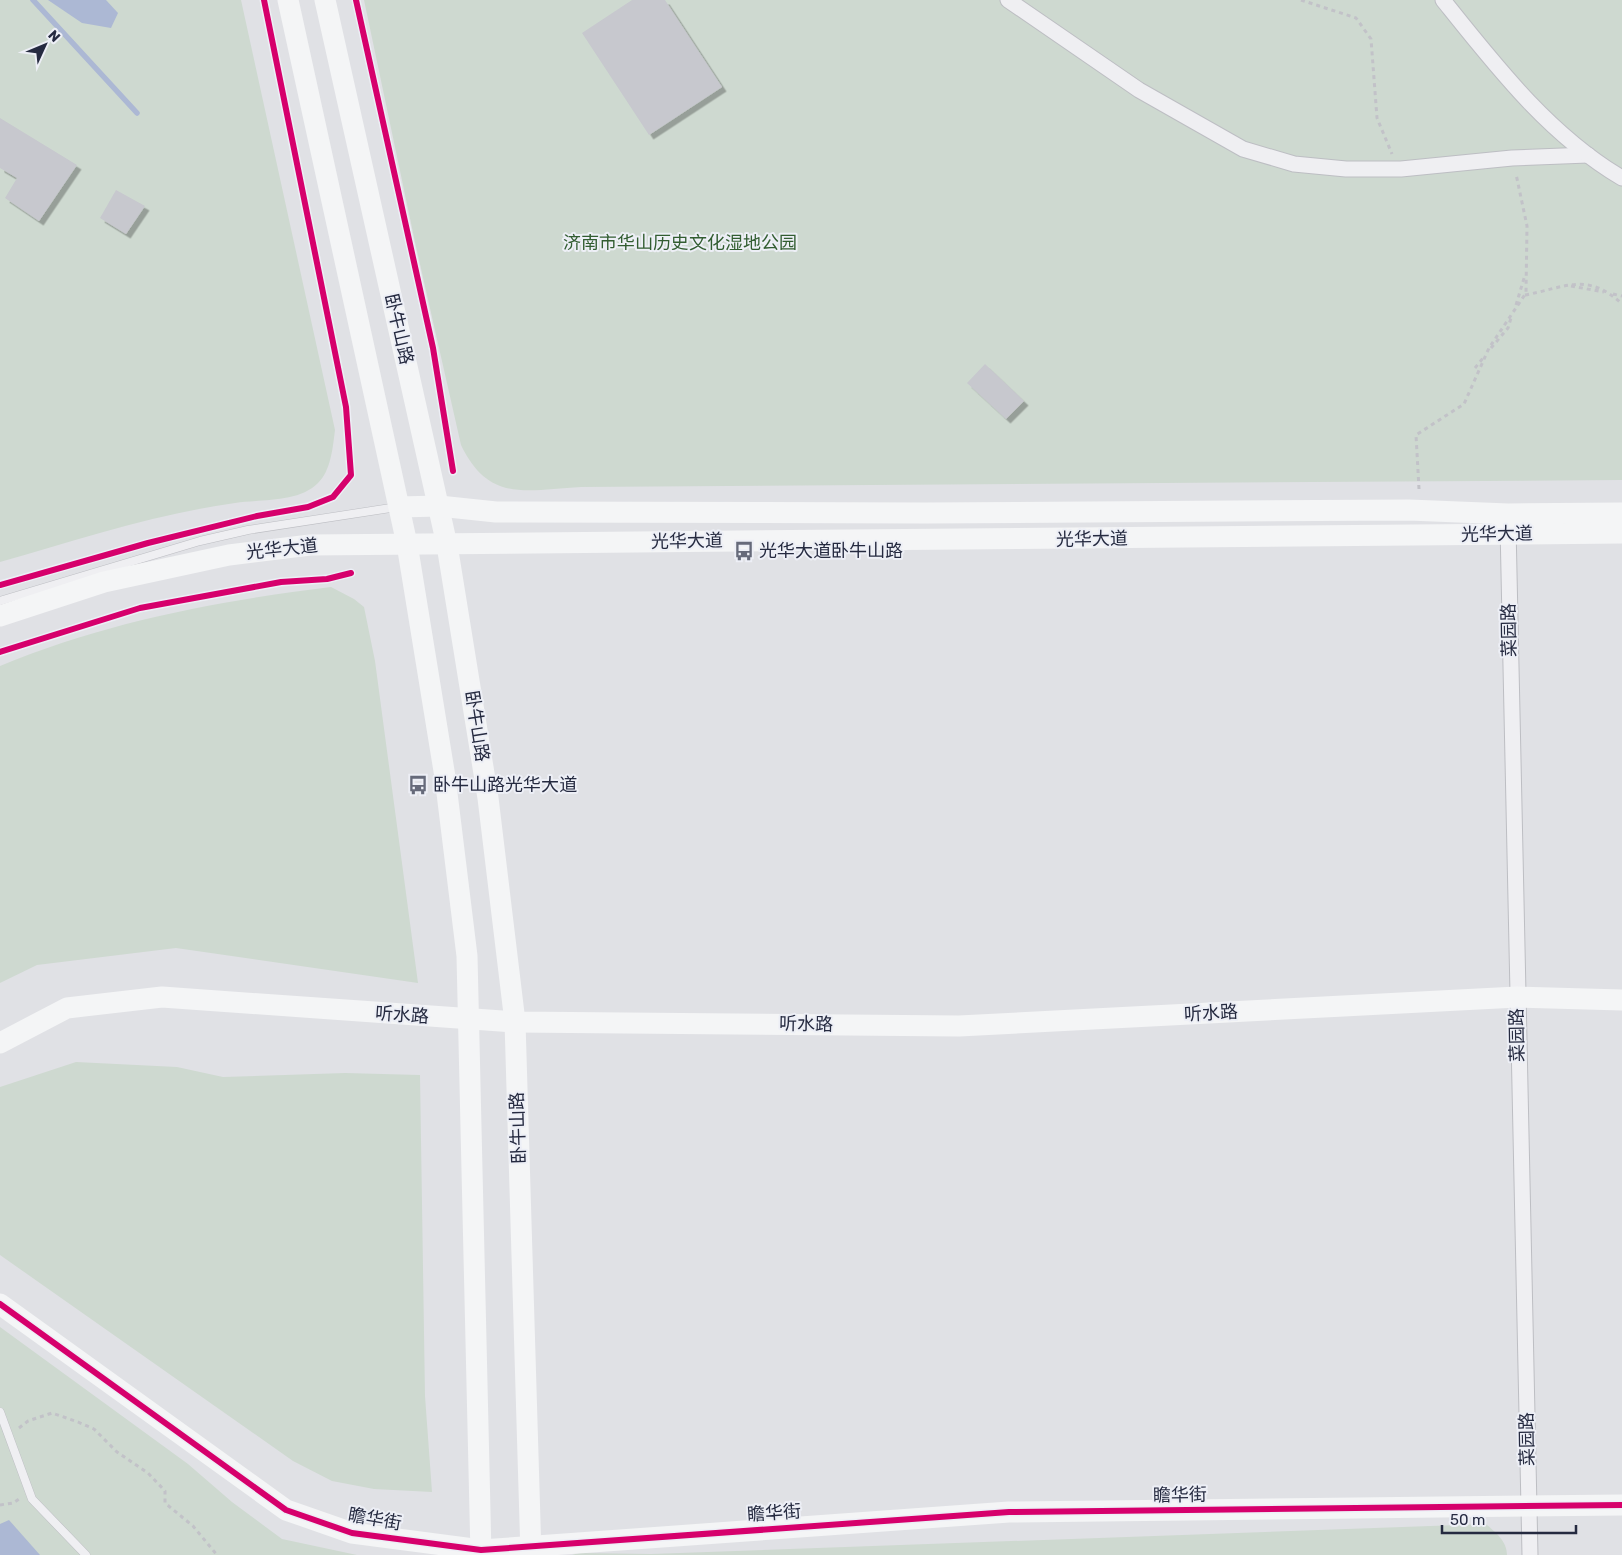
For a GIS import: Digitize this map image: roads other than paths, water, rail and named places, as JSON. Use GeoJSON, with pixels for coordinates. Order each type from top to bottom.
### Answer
{"type":"FeatureCollection","features":[{"type":"Feature","properties":{"kind":"main road"},"geometry":{"type":"LineString","coordinates":[[288,0],[399,507],[445,777],[467,956],[470,1020],[481,1552]]}},
{"type":"Feature","properties":{"kind":"main road","name":"卧牛山路"},"geometry":{"type":"LineString","coordinates":[[325,0],[447,545],[488,798],[515,1022],[531,1550]]}},
{"type":"Feature","properties":{"kind":"main road","name":"光华大道"},"geometry":{"type":"LineString","coordinates":[[399,507],[438,506],[496,512],[926,514],[1409,510],[1508,524],[1622,533]]}},
{"type":"Feature","properties":{"kind":"main road","name":"光华大道"},"geometry":{"type":"LineString","coordinates":[[0,616],[104,582],[230,555],[310,545],[447,545],[744,540],[924,541],[1508,524],[1622,513]]}},
{"type":"Feature","properties":{"kind":"main road","name":"听水路"},"geometry":{"type":"LineString","coordinates":[[0,1044],[67,1008],[162,997],[515,1022],[959,1026],[1517,997],[1622,1000]]}},
{"type":"Feature","properties":{"kind":"main road","name":"瞻华街"},"geometry":{"type":"LineString","coordinates":[[0,1304],[286,1510],[352,1533],[481,1552],[531,1550],[1009,1512],[1622,1505]]}},
{"type":"Feature","properties":{"kind":"street"},"geometry":{"type":"LineString","coordinates":[[1008,0],[1139,90],[1244,150],[1294,164],[1346,169],[1401,170],[1514,163],[1588,155]]}},
{"type":"Feature","properties":{"kind":"street"},"geometry":{"type":"LineString","coordinates":[[1443,0],[1501,73],[1565,136],[1588,155],[1622,178]]}},
{"type":"Feature","properties":{"kind":"street","name":"菜园路"},"geometry":{"type":"LineString","coordinates":[[1508,524],[1530,1555]]}},
{"type":"Feature","properties":{"kind":"lane"},"geometry":{"type":"LineString","coordinates":[[0,601],[200,541],[248,530],[399,507]]}},
{"type":"Feature","properties":{"kind":"lane"},"geometry":{"type":"LineString","coordinates":[[0,1412],[32,1499],[86,1555]]}},
{"type":"Feature","properties":{"kind":"water"},"geometry":{"type":"Polygon","coordinates":[[[48,0],[106,0],[118,13],[111,28],[82,23],[48,0]]]}},
{"type":"Feature","properties":{"kind":"water"},"geometry":{"type":"Polygon","coordinates":[[[9,1520],[40,1555],[0,1555],[0,1524],[9,1520]]]}},
{"type":"Feature","properties":{"kind":"waterway"},"geometry":{"type":"LineString","coordinates":[[33,0],[137,113]]}},
{"type":"Feature","properties":{"kind":"place","name":"光华大道卧牛山路"},"geometry":{"type":"Point","coordinates":[744,551]}},
{"type":"Feature","properties":{"kind":"place","name":"卧牛山路光华大道"},"geometry":{"type":"Point","coordinates":[418,785]}},
{"type":"Feature","properties":{"kind":"park label","name":"济南市华山历史文化湿地公园"},"geometry":{"type":"Point","coordinates":[680,243]}}]}
